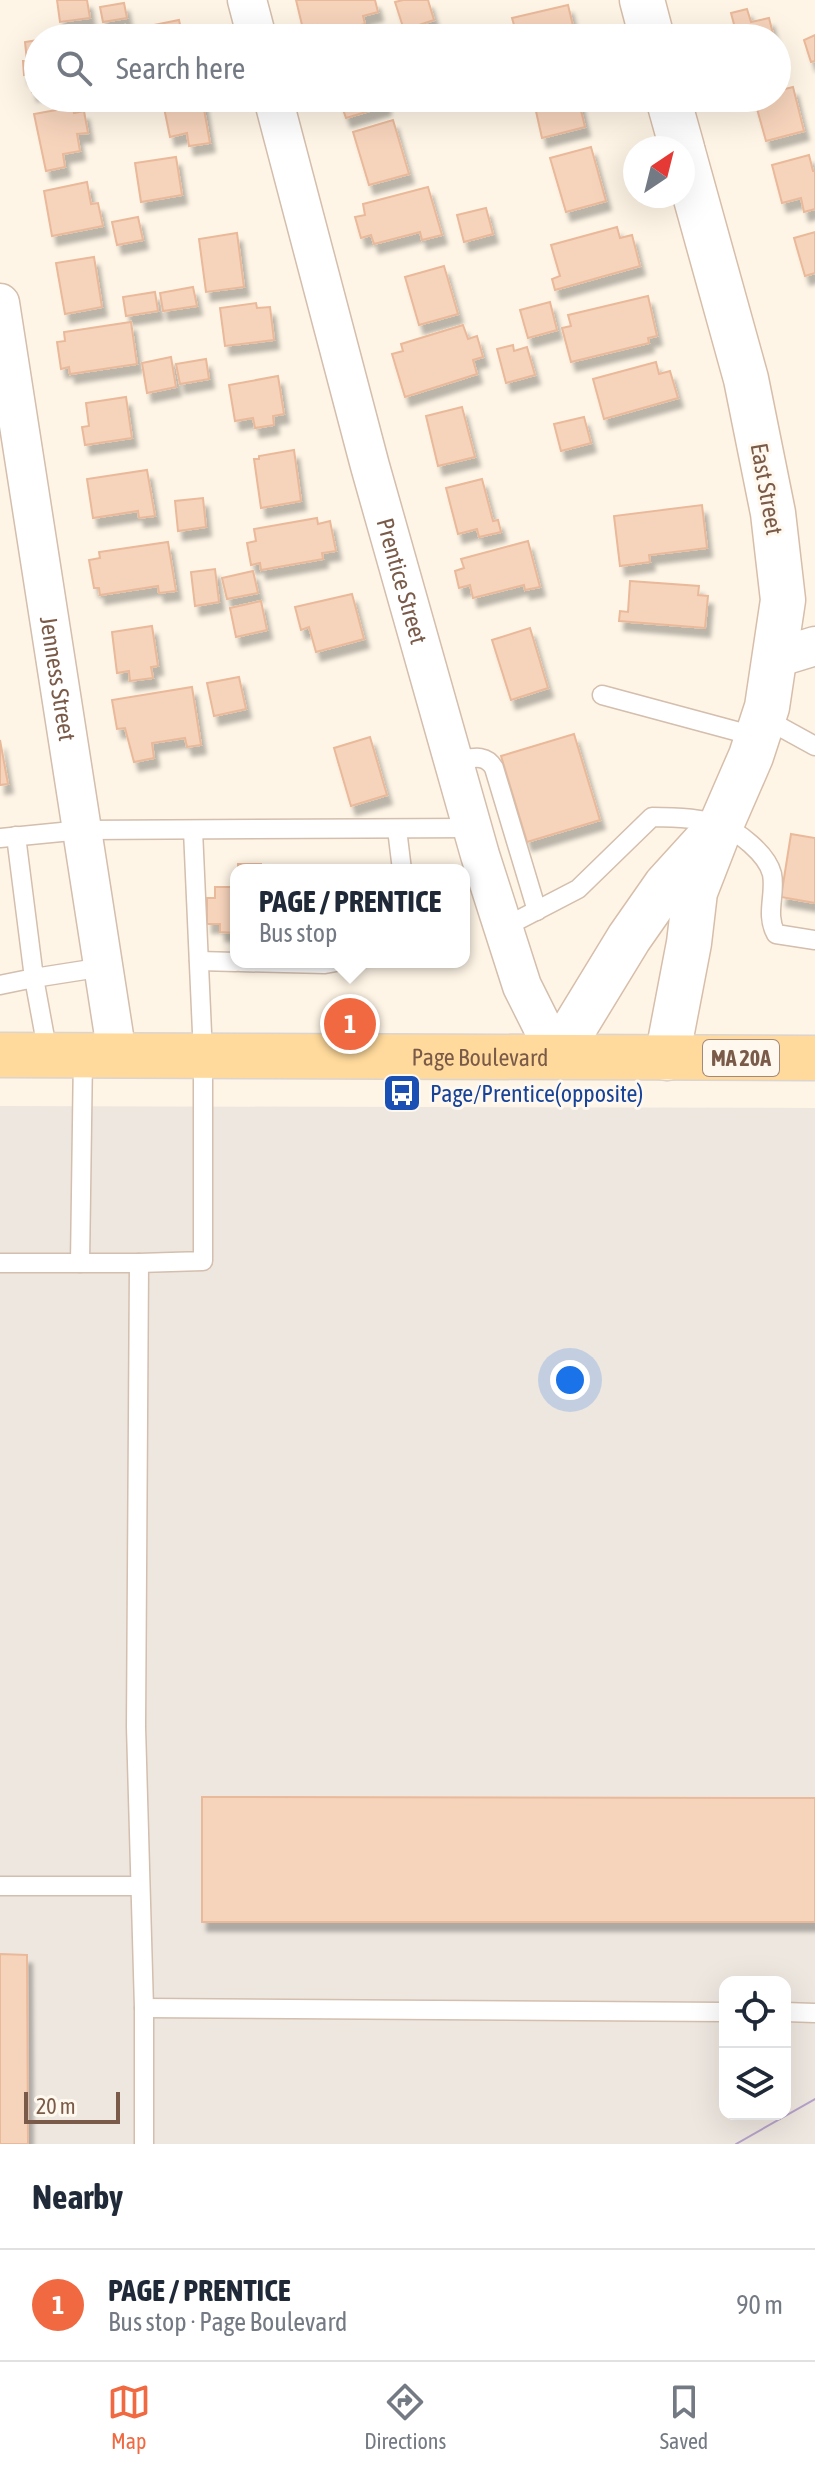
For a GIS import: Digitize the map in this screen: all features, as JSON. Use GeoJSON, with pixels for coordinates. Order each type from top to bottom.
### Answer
{"type":"FeatureCollection","features":[{"type":"Feature","properties":{"kind":"main road"},"geometry":{"type":"LineString","coordinates":[[642,0],[648,24]]}},
{"type":"Feature","properties":{"kind":"main road","name":"East Street"},"geometry":{"type":"LineString","coordinates":[[672,112],[678,136]]}},
{"type":"Feature","properties":{"kind":"main road","name":"East Street"},"geometry":{"type":"LineString","coordinates":[[667,1058],[689,943],[695,892],[761,727],[796,652],[783,600],[773,513],[746,379],[695,197]]}},
{"type":"Feature","properties":{"kind":"main road","name":"East Street"},"geometry":{"type":"LineString","coordinates":[[557,1056],[629,938],[666,885],[721,825]]}},
{"type":"Feature","properties":{"kind":"main road","name":"Page Boulevard"},"geometry":{"type":"LineString","coordinates":[[0,1055],[815,1058]]}},
{"type":"Feature","properties":{"kind":"street"},"geometry":{"type":"LineString","coordinates":[[247,0],[253,24]]}},
{"type":"Feature","properties":{"kind":"street","name":"Prentice Street"},"geometry":{"type":"LineString","coordinates":[[277,112],[374,481],[453,761],[522,986],[557,1056]]}},
{"type":"Feature","properties":{"kind":"street","name":"Jenness Street"},"geometry":{"type":"LineString","coordinates":[[0,303],[104,967],[83,1055]]}},
{"type":"Feature","properties":{"kind":"lane"},"geometry":{"type":"LineString","coordinates":[[602,695],[761,727],[815,746]]}},
{"type":"Feature","properties":{"kind":"lane"},"geometry":{"type":"LineString","coordinates":[[453,761],[482,756],[490,760],[537,911]]}},
{"type":"Feature","properties":{"kind":"lane"},"geometry":{"type":"LineString","coordinates":[[503,928],[578,889],[652,817],[721,825],[760,851],[772,874],[770,924],[776,934],[815,940]]}},
{"type":"Feature","properties":{"kind":"lane"},"geometry":{"type":"LineString","coordinates":[[80,1263],[83,1055],[34,978],[8,837],[82,830],[473,828]]}},
{"type":"Feature","properties":{"kind":"lane"},"geometry":{"type":"LineString","coordinates":[[397,829],[401,864]]}},
{"type":"Feature","properties":{"kind":"lane"},"geometry":{"type":"LineString","coordinates":[[0,1263],[203,1261],[203,1055],[193,830]]}},
{"type":"Feature","properties":{"kind":"lane"},"geometry":{"type":"LineString","coordinates":[[199,961],[230,962]]}},
{"type":"Feature","properties":{"kind":"lane"},"geometry":{"type":"LineString","coordinates":[[0,985],[104,967]]}},
{"type":"Feature","properties":{"kind":"lane"},"geometry":{"type":"LineString","coordinates":[[139,1263],[136,1727],[144,2008],[144,2144]]}},
{"type":"Feature","properties":{"kind":"lane"},"geometry":{"type":"LineString","coordinates":[[0,1886],[140,1886]]}},
{"type":"Feature","properties":{"kind":"lane"},"geometry":{"type":"LineString","coordinates":[[144,2008],[719,2012]]}},
{"type":"Feature","properties":{"kind":"lane"},"geometry":{"type":"LineString","coordinates":[[791,2012],[815,2013]]}},
{"type":"Feature","properties":{"kind":"shaded area"},"geometry":{"type":"Polygon","coordinates":[[[0,1106],[815,1108],[815,2144],[0,2144],[0,1106]]]}},
{"type":"Feature","properties":{"kind":"building"},"geometry":{"type":"Polygon","coordinates":[[[57,0],[87,0],[90,18],[60,22],[57,0]]]}},
{"type":"Feature","properties":{"kind":"building"},"geometry":{"type":"Polygon","coordinates":[[[296,0],[375,0],[378,12],[363,16],[365,24],[302,24],[296,0]]]}},
{"type":"Feature","properties":{"kind":"building"},"geometry":{"type":"Polygon","coordinates":[[[428,0],[434,20],[422,24],[402,24],[395,2],[428,0]]]}},
{"type":"Feature","properties":{"kind":"building"},"geometry":{"type":"Polygon","coordinates":[[[124,3],[127,18],[103,22],[100,7],[124,3]]]}},
{"type":"Feature","properties":{"kind":"building"},"geometry":{"type":"Polygon","coordinates":[[[568,5],[573,24],[514,24],[512,18],[568,5]]]}},
{"type":"Feature","properties":{"kind":"building"},"geometry":{"type":"Polygon","coordinates":[[[747,9],[751,22],[769,18],[770,24],[734,24],[731,13],[747,9]]]}},
{"type":"Feature","properties":{"kind":"building"},"geometry":{"type":"Polygon","coordinates":[[[179,20],[180,24],[159,24],[179,20]]]}},
{"type":"Feature","properties":{"kind":"building"},"geometry":{"type":"Polygon","coordinates":[[[815,35],[815,61],[811,62],[804,40],[815,35]]]}},
{"type":"Feature","properties":{"kind":"building"},"geometry":{"type":"Polygon","coordinates":[[[791,88],[804,131],[766,141],[758,112],[791,112],[791,88]]]}},
{"type":"Feature","properties":{"kind":"building"},"geometry":{"type":"Polygon","coordinates":[[[84,112],[88,133],[77,134],[80,151],[63,154],[65,167],[46,171],[34,114],[84,112]]]}},
{"type":"Feature","properties":{"kind":"building"},"geometry":{"type":"Polygon","coordinates":[[[165,112],[204,112],[210,143],[189,146],[187,133],[170,137],[165,112]]]}},
{"type":"Feature","properties":{"kind":"building"},"geometry":{"type":"Polygon","coordinates":[[[344,112],[366,112],[346,118],[344,112]]]}},
{"type":"Feature","properties":{"kind":"building"},"geometry":{"type":"Polygon","coordinates":[[[536,112],[581,112],[585,127],[542,138],[536,112]]]}},
{"type":"Feature","properties":{"kind":"building"},"geometry":{"type":"Polygon","coordinates":[[[393,120],[409,174],[369,185],[353,132],[393,120]]]}},
{"type":"Feature","properties":{"kind":"building"},"geometry":{"type":"Polygon","coordinates":[[[591,147],[606,201],[566,212],[550,158],[591,147]]]}},
{"type":"Feature","properties":{"kind":"building"},"geometry":{"type":"Polygon","coordinates":[[[809,155],[815,171],[815,209],[804,212],[801,198],[782,203],[772,165],[809,155]]]}},
{"type":"Feature","properties":{"kind":"building"},"geometry":{"type":"Polygon","coordinates":[[[176,157],[182,195],[141,202],[135,163],[176,157]]]}},
{"type":"Feature","properties":{"kind":"building"},"geometry":{"type":"Polygon","coordinates":[[[87,182],[91,204],[98,203],[103,226],[52,236],[44,191],[87,182]]]}},
{"type":"Feature","properties":{"kind":"building"},"geometry":{"type":"Polygon","coordinates":[[[428,187],[442,235],[422,240],[420,232],[374,244],[371,235],[361,238],[355,217],[365,215],[363,204],[428,187]]]}},
{"type":"Feature","properties":{"kind":"building"},"geometry":{"type":"Polygon","coordinates":[[[486,208],[493,234],[464,242],[457,215],[486,208]]]}},
{"type":"Feature","properties":{"kind":"building"},"geometry":{"type":"Polygon","coordinates":[[[138,217],[143,240],[117,245],[112,222],[138,217]]]}},
{"type":"Feature","properties":{"kind":"building"},"geometry":{"type":"Polygon","coordinates":[[[617,227],[620,238],[632,235],[640,266],[555,290],[552,279],[560,276],[551,245],[617,227]]]}},
{"type":"Feature","properties":{"kind":"building"},"geometry":{"type":"Polygon","coordinates":[[[815,232],[815,273],[805,276],[794,238],[815,232]]]}},
{"type":"Feature","properties":{"kind":"building"},"geometry":{"type":"Polygon","coordinates":[[[237,233],[244,287],[206,292],[199,239],[237,233]]]}},
{"type":"Feature","properties":{"kind":"building"},"geometry":{"type":"Polygon","coordinates":[[[94,257],[102,307],[65,314],[56,263],[94,257]]]}},
{"type":"Feature","properties":{"kind":"building"},"geometry":{"type":"Polygon","coordinates":[[[444,266],[458,314],[419,325],[405,277],[444,266]]]}},
{"type":"Feature","properties":{"kind":"building"},"geometry":{"type":"Polygon","coordinates":[[[193,287],[197,306],[163,311],[160,293],[193,287]]]}},
{"type":"Feature","properties":{"kind":"building"},"geometry":{"type":"Polygon","coordinates":[[[155,292],[158,311],[126,316],[123,297],[155,292]]]}},
{"type":"Feature","properties":{"kind":"building"},"geometry":{"type":"Polygon","coordinates":[[[648,296],[657,336],[648,338],[649,343],[571,362],[562,328],[571,326],[568,315],[648,296]]]}},
{"type":"Feature","properties":{"kind":"building"},"geometry":{"type":"Polygon","coordinates":[[[550,302],[557,330],[528,338],[520,310],[550,302]]]}},
{"type":"Feature","properties":{"kind":"building"},"geometry":{"type":"Polygon","coordinates":[[[256,303],[257,308],[270,307],[274,340],[225,346],[220,308],[256,303]]]}},
{"type":"Feature","properties":{"kind":"building"},"geometry":{"type":"Polygon","coordinates":[[[131,322],[137,364],[70,374],[69,367],[61,369],[57,342],[65,341],[64,332],[131,322]]]}},
{"type":"Feature","properties":{"kind":"building"},"geometry":{"type":"Polygon","coordinates":[[[463,325],[468,339],[477,336],[483,357],[473,360],[477,374],[405,397],[392,354],[403,351],[401,344],[463,325]]]}},
{"type":"Feature","properties":{"kind":"building"},"geometry":{"type":"Polygon","coordinates":[[[513,345],[514,351],[527,347],[535,375],[506,383],[497,349],[513,345]]]}},
{"type":"Feature","properties":{"kind":"building"},"geometry":{"type":"Polygon","coordinates":[[[171,357],[176,387],[147,393],[142,363],[171,357]]]}},
{"type":"Feature","properties":{"kind":"building"},"geometry":{"type":"Polygon","coordinates":[[[206,359],[209,379],[180,384],[176,364],[206,359]]]}},
{"type":"Feature","properties":{"kind":"building"},"geometry":{"type":"Polygon","coordinates":[[[656,362],[659,374],[670,371],[678,398],[604,419],[593,379],[656,362]]]}},
{"type":"Feature","properties":{"kind":"building"},"geometry":{"type":"Polygon","coordinates":[[[278,376],[284,414],[273,416],[274,425],[255,428],[253,418],[235,421],[229,385],[278,376]]]}},
{"type":"Feature","properties":{"kind":"building"},"geometry":{"type":"Polygon","coordinates":[[[126,397],[132,438],[85,445],[82,427],[89,426],[86,403],[126,397]]]}},
{"type":"Feature","properties":{"kind":"building"},"geometry":{"type":"Polygon","coordinates":[[[462,407],[475,457],[438,466],[426,416],[462,407]]]}},
{"type":"Feature","properties":{"kind":"building"},"geometry":{"type":"Polygon","coordinates":[[[584,417],[591,443],[561,451],[554,424],[584,417]]]}},
{"type":"Feature","properties":{"kind":"building"},"geometry":{"type":"Polygon","coordinates":[[[294,450],[301,501],[261,508],[254,459],[294,450]]]}},
{"type":"Feature","properties":{"kind":"building"},"geometry":{"type":"Polygon","coordinates":[[[147,470],[155,516],[139,518],[138,511],[93,518],[87,479],[147,470]]]}},
{"type":"Feature","properties":{"kind":"building"},"geometry":{"type":"Polygon","coordinates":[[[482,479],[493,521],[498,520],[501,532],[479,537],[477,529],[458,534],[446,488],[482,479]]]}},
{"type":"Feature","properties":{"kind":"building"},"geometry":{"type":"Polygon","coordinates":[[[203,498],[206,527],[178,531],[175,501],[203,498]]]}},
{"type":"Feature","properties":{"kind":"building"},"geometry":{"type":"Polygon","coordinates":[[[702,505],[707,548],[649,555],[650,562],[620,566],[614,516],[702,505]]]}},
{"type":"Feature","properties":{"kind":"building"},"geometry":{"type":"Polygon","coordinates":[[[317,518],[318,524],[330,521],[336,551],[322,553],[323,559],[261,570],[260,563],[251,565],[247,543],[256,541],[254,529],[317,518]]]}},
{"type":"Feature","properties":{"kind":"building"},"geometry":{"type":"Polygon","coordinates":[[[528,541],[540,587],[525,590],[524,585],[473,598],[470,585],[459,588],[455,571],[464,568],[461,559],[528,541]]]}},
{"type":"Feature","properties":{"kind":"building"},"geometry":{"type":"Polygon","coordinates":[[[168,542],[176,591],[159,593],[158,586],[100,595],[99,588],[94,588],[89,560],[100,558],[99,552],[168,542]]]}},
{"type":"Feature","properties":{"kind":"building"},"geometry":{"type":"Polygon","coordinates":[[[215,569],[219,602],[195,606],[191,572],[215,569]]]}},
{"type":"Feature","properties":{"kind":"building"},"geometry":{"type":"Polygon","coordinates":[[[253,571],[258,593],[227,599],[222,578],[253,571]]]}},
{"type":"Feature","properties":{"kind":"building"},"geometry":{"type":"Polygon","coordinates":[[[630,581],[699,586],[698,595],[708,596],[705,628],[619,621],[620,611],[628,612],[630,581]]]}},
{"type":"Feature","properties":{"kind":"building"},"geometry":{"type":"Polygon","coordinates":[[[352,594],[364,639],[316,652],[309,627],[301,630],[295,607],[352,594]]]}},
{"type":"Feature","properties":{"kind":"building"},"geometry":{"type":"Polygon","coordinates":[[[261,601],[267,630],[236,637],[230,608],[261,601]]]}},
{"type":"Feature","properties":{"kind":"building"},"geometry":{"type":"Polygon","coordinates":[[[152,626],[158,666],[151,667],[153,678],[130,681],[129,671],[117,673],[112,632],[152,626]]]}},
{"type":"Feature","properties":{"kind":"building"},"geometry":{"type":"Polygon","coordinates":[[[530,628],[548,688],[511,700],[492,640],[530,628]]]}},
{"type":"Feature","properties":{"kind":"building"},"geometry":{"type":"Polygon","coordinates":[[[239,677],[246,709],[214,716],[207,683],[239,677]]]}},
{"type":"Feature","properties":{"kind":"building"},"geometry":{"type":"Polygon","coordinates":[[[192,687],[201,745],[187,747],[185,738],[152,743],[154,758],[134,762],[125,728],[117,729],[112,700],[192,687]]]}},
{"type":"Feature","properties":{"kind":"building"},"geometry":{"type":"Polygon","coordinates":[[[574,734],[600,820],[527,842],[501,756],[574,734]]]}},
{"type":"Feature","properties":{"kind":"building"},"geometry":{"type":"Polygon","coordinates":[[[370,737],[387,795],[351,806],[334,748],[370,737]]]}},
{"type":"Feature","properties":{"kind":"building"},"geometry":{"type":"Polygon","coordinates":[[[0,740],[8,784],[0,785],[0,740]]]}},
{"type":"Feature","properties":{"kind":"building"},"geometry":{"type":"Polygon","coordinates":[[[791,834],[815,838],[815,903],[781,897],[791,834]]]}},
{"type":"Feature","properties":{"kind":"building"},"geometry":{"type":"Polygon","coordinates":[[[215,887],[230,887],[230,933],[220,932],[220,924],[207,924],[207,898],[215,898],[215,887]]]}},
{"type":"Feature","properties":{"kind":"building"},"geometry":{"type":"Polygon","coordinates":[[[202,1797],[815,1798],[815,1922],[202,1922],[202,1797]]]}},
{"type":"Feature","properties":{"kind":"building"},"geometry":{"type":"Polygon","coordinates":[[[0,1954],[27,1955],[28,2144],[0,2144],[0,1954]]]}},
{"type":"Feature","properties":{"kind":"tram line"},"geometry":{"type":"LineString","coordinates":[[736,2144],[815,2099]]}},
{"type":"Feature","properties":{"kind":"place","name":"PAGE / PRENTICE"},"geometry":{"type":"Point","coordinates":[350,1024]}},
{"type":"Feature","properties":{"kind":"place","name":"Page/Prentice(opposite)"},"geometry":{"type":"Point","coordinates":[402,1093]}}]}
